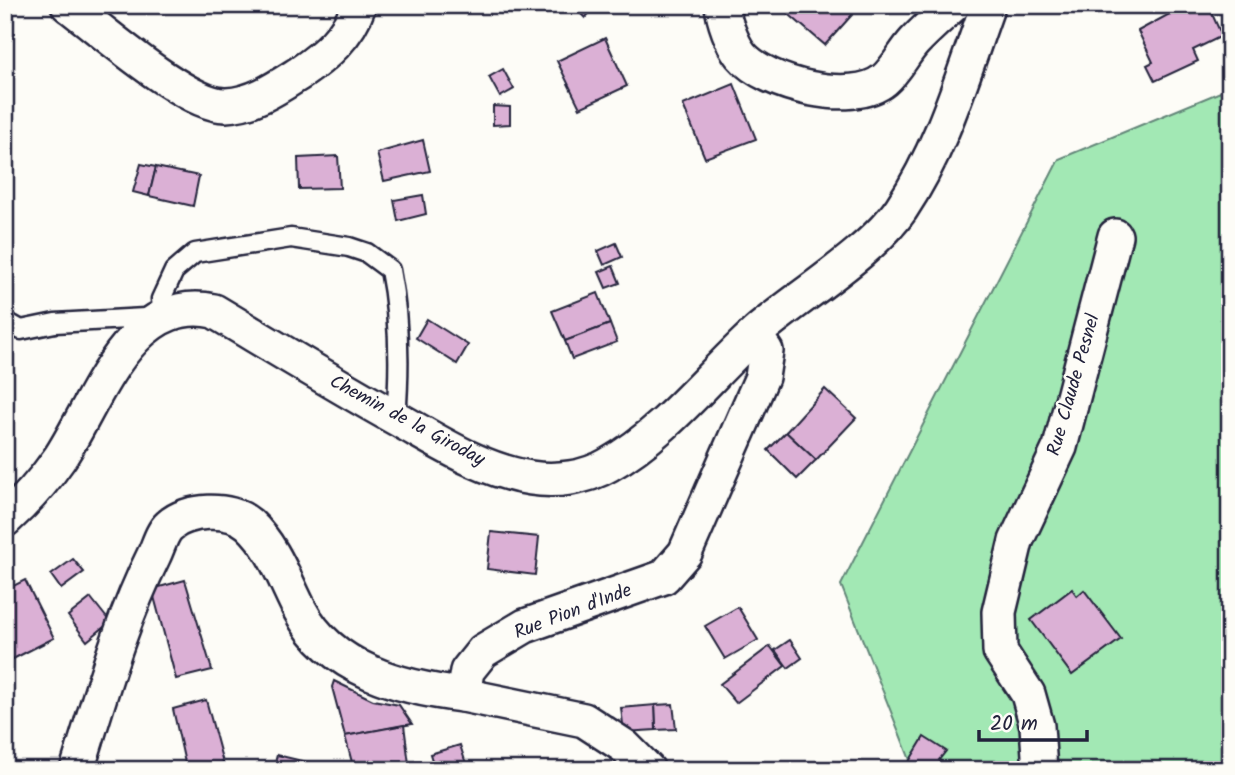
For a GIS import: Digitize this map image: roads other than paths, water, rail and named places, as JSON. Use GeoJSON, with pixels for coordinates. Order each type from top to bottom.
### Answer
{"type":"FeatureCollection","features":[{"type":"Feature","properties":{"kind":"street"},"geometry":{"type":"LineString","coordinates":[[68,5],[179,88],[203,100],[227,105],[267,95],[312,65],[344,36],[359,5]]}},
{"type":"Feature","properties":{"kind":"street"},"geometry":{"type":"LineString","coordinates":[[722,5],[723,14],[741,54],[765,74],[795,85],[849,93],[884,81],[914,41],[953,5]]}},
{"type":"Feature","properties":{"kind":"street","name":"Chemin de la Giroday"},"geometry":{"type":"LineString","coordinates":[[5,520],[30,497],[59,459],[126,346],[143,330],[163,317],[195,307],[214,311],[460,454],[498,470],[533,478],[573,478],[606,467],[657,432],[755,335],[805,293],[848,262],[900,212],[939,140],[988,5]]}},
{"type":"Feature","properties":{"kind":"street","name":"Rue Claude Pesnel"},"geometry":{"type":"LineString","coordinates":[[1040,770],[1037,726],[1028,694],[1000,651],[999,612],[1016,541],[1060,447],[1115,236]]}},
{"type":"Feature","properties":{"kind":"street","name":"Rue Pion d'Inde"},"geometry":{"type":"LineString","coordinates":[[463,695],[467,671],[483,651],[525,626],[664,577],[685,553],[762,377],[766,351],[755,335]]}},
{"type":"Feature","properties":{"kind":"street"},"geometry":{"type":"LineString","coordinates":[[77,770],[133,597],[168,527],[192,515],[218,512],[247,522],[269,548],[302,614],[328,645],[347,659],[371,673],[412,689],[463,695],[584,720],[624,746],[648,770]]}},
{"type":"Feature","properties":{"kind":"lane"},"geometry":{"type":"LineString","coordinates":[[5,321],[21,330],[55,323],[163,317],[160,299],[174,271],[195,253],[291,238],[349,247],[367,253],[390,270],[395,296],[400,370],[396,418]]}}]}
